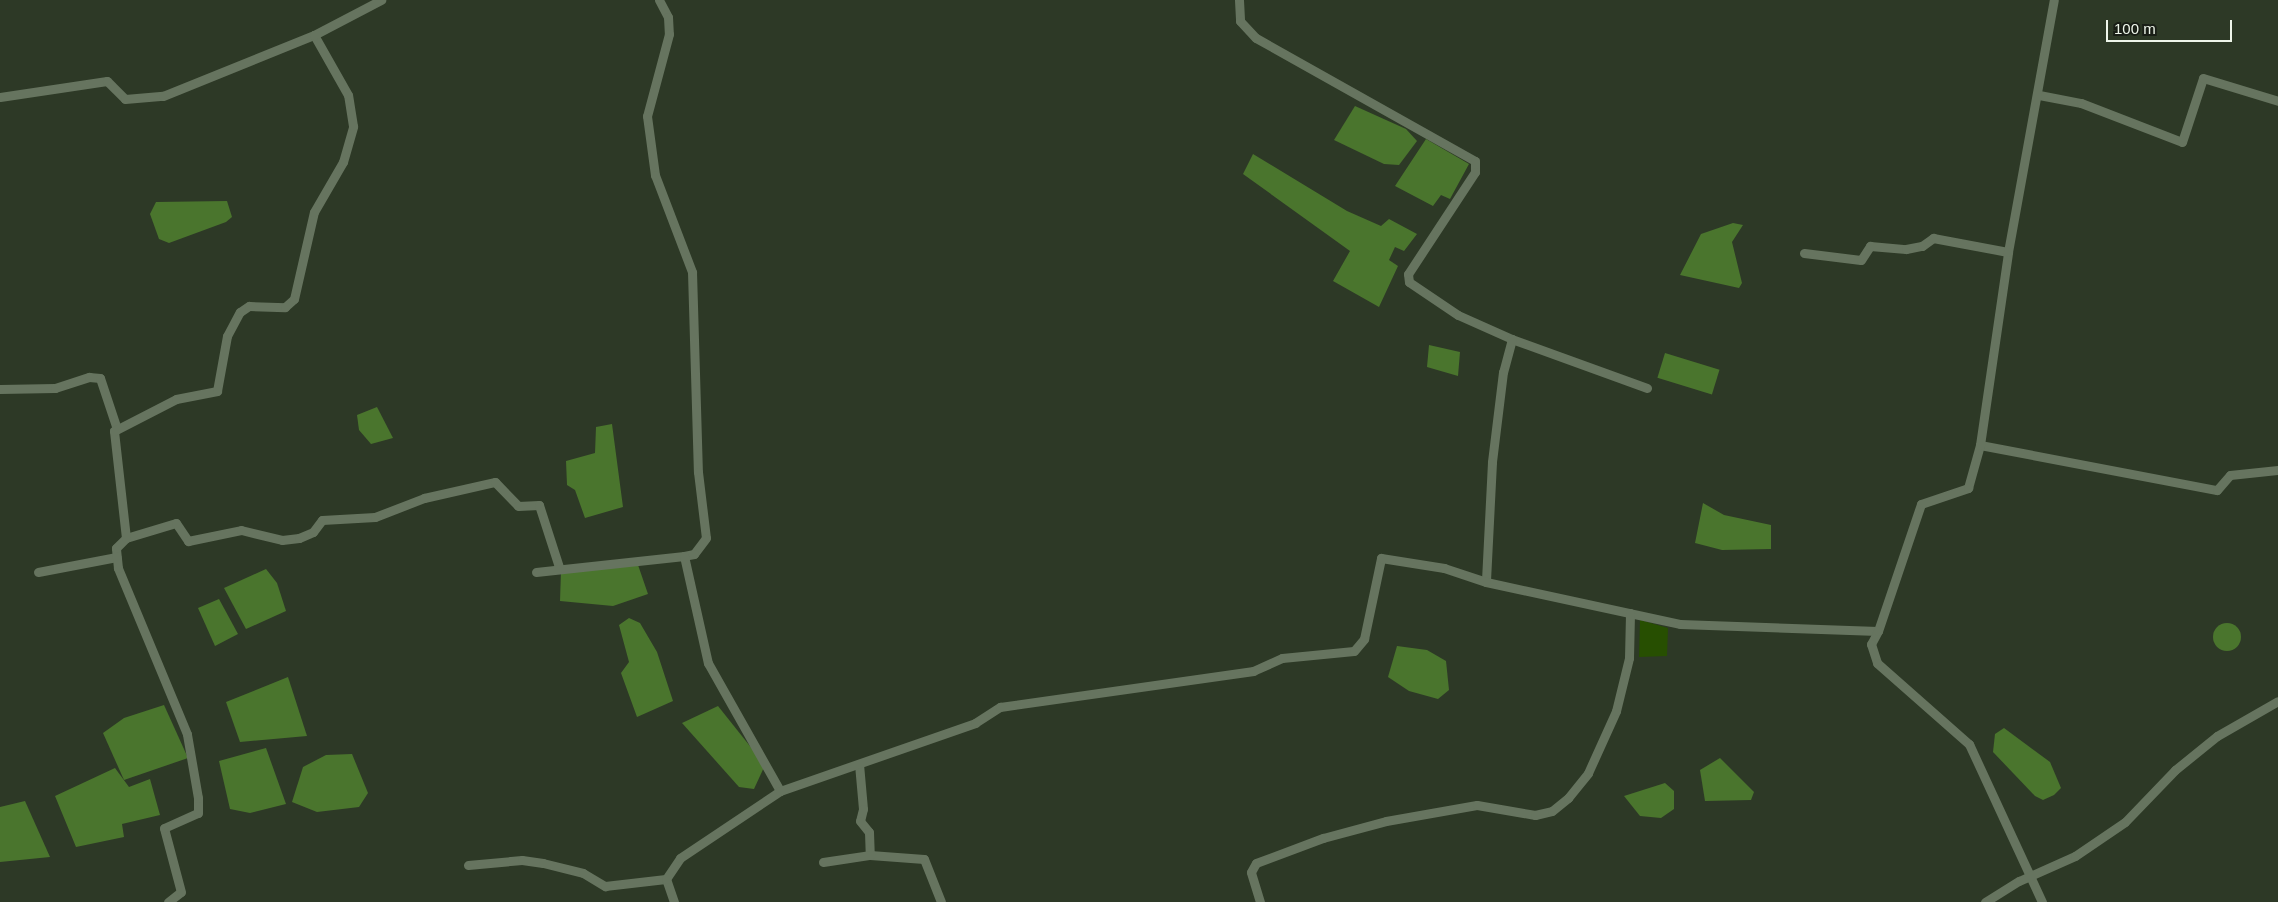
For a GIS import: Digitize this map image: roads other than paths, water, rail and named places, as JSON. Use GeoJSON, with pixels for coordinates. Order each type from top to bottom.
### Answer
{"type":"FeatureCollection","features":[{"type":"Feature","properties":{"kind":"street"},"geometry":{"type":"LineString","coordinates":[[0,97],[107,81],[125,100],[163,96],[314,35],[381,0]]}},
{"type":"Feature","properties":{"kind":"street"},"geometry":{"type":"LineString","coordinates":[[536,572],[559,567],[694,554],[706,538],[698,472],[692,272],[655,175],[648,116],[668,34],[668,17],[660,0]]}},
{"type":"Feature","properties":{"kind":"street"},"geometry":{"type":"LineString","coordinates":[[1239,0],[1240,21],[1256,38],[1475,161],[1475,172],[1408,274],[1409,282],[1458,315],[1512,339],[1648,388]]}},
{"type":"Feature","properties":{"kind":"street"},"geometry":{"type":"LineString","coordinates":[[2042,902],[2028,878],[1970,744],[1877,663],[1871,644],[1878,631],[1921,504],[1968,488],[1980,444],[2008,252],[2039,95],[2054,0]]}},
{"type":"Feature","properties":{"kind":"street"},"geometry":{"type":"LineString","coordinates":[[116,426],[150,416],[176,400],[217,391],[227,336],[240,312],[249,306],[285,307],[294,299],[314,212],[343,162],[353,126],[348,94],[314,35]]}},
{"type":"Feature","properties":{"kind":"street"},"geometry":{"type":"LineString","coordinates":[[2039,95],[2081,103],[2182,142],[2203,78],[2278,101]]}},
{"type":"Feature","properties":{"kind":"street"},"geometry":{"type":"LineString","coordinates":[[1804,253],[1861,260],[1870,246],[1906,249],[1922,246],[1932,238],[2008,252]]}},
{"type":"Feature","properties":{"kind":"street"},"geometry":{"type":"LineString","coordinates":[[1486,582],[1493,446],[1503,372],[1512,339]]}},
{"type":"Feature","properties":{"kind":"street"},"geometry":{"type":"LineString","coordinates":[[0,389],[55,388],[89,377],[100,378],[116,426],[113,439],[126,538]]}},
{"type":"Feature","properties":{"kind":"street"},"geometry":{"type":"LineString","coordinates":[[1980,444],[2217,490],[2230,476],[2278,470]]}},
{"type":"Feature","properties":{"kind":"street"},"geometry":{"type":"LineString","coordinates":[[168,902],[181,892],[164,828],[198,813],[198,798],[187,734],[124,587],[116,548],[126,538],[176,523],[188,541],[241,530],[282,540],[299,538],[313,532],[322,520],[375,516],[424,498],[495,482],[518,506],[539,506],[559,567]]}},
{"type":"Feature","properties":{"kind":"street"},"geometry":{"type":"LineString","coordinates":[[684,556],[708,662],[780,791]]}},
{"type":"Feature","properties":{"kind":"street"},"geometry":{"type":"LineString","coordinates":[[38,572],[117,557]]}},
{"type":"Feature","properties":{"kind":"street"},"geometry":{"type":"LineString","coordinates":[[468,865],[522,860],[543,863],[583,873],[605,886],[666,879],[687,853],[780,791],[975,723],[1000,707],[1253,671],[1282,658],[1354,651],[1364,639],[1381,558],[1444,568],[1486,582],[1680,624],[1878,631]]}},
{"type":"Feature","properties":{"kind":"street"},"geometry":{"type":"LineString","coordinates":[[1260,902],[1251,872],[1256,863],[1323,838],[1386,821],[1477,805],[1535,815],[1563,802],[1588,774],[1616,711],[1629,658],[1630,613]]}},
{"type":"Feature","properties":{"kind":"street"},"geometry":{"type":"LineString","coordinates":[[1985,902],[2028,878],[2076,856],[2125,822],[2175,770],[2210,742],[2278,701]]}},
{"type":"Feature","properties":{"kind":"street"},"geometry":{"type":"LineString","coordinates":[[859,764],[863,809],[860,821],[868,832],[870,855]]}},
{"type":"Feature","properties":{"kind":"street"},"geometry":{"type":"LineString","coordinates":[[823,862],[870,855],[924,859],[941,902]]}},
{"type":"Feature","properties":{"kind":"street"},"geometry":{"type":"LineString","coordinates":[[666,879],[674,902]]}}]}
